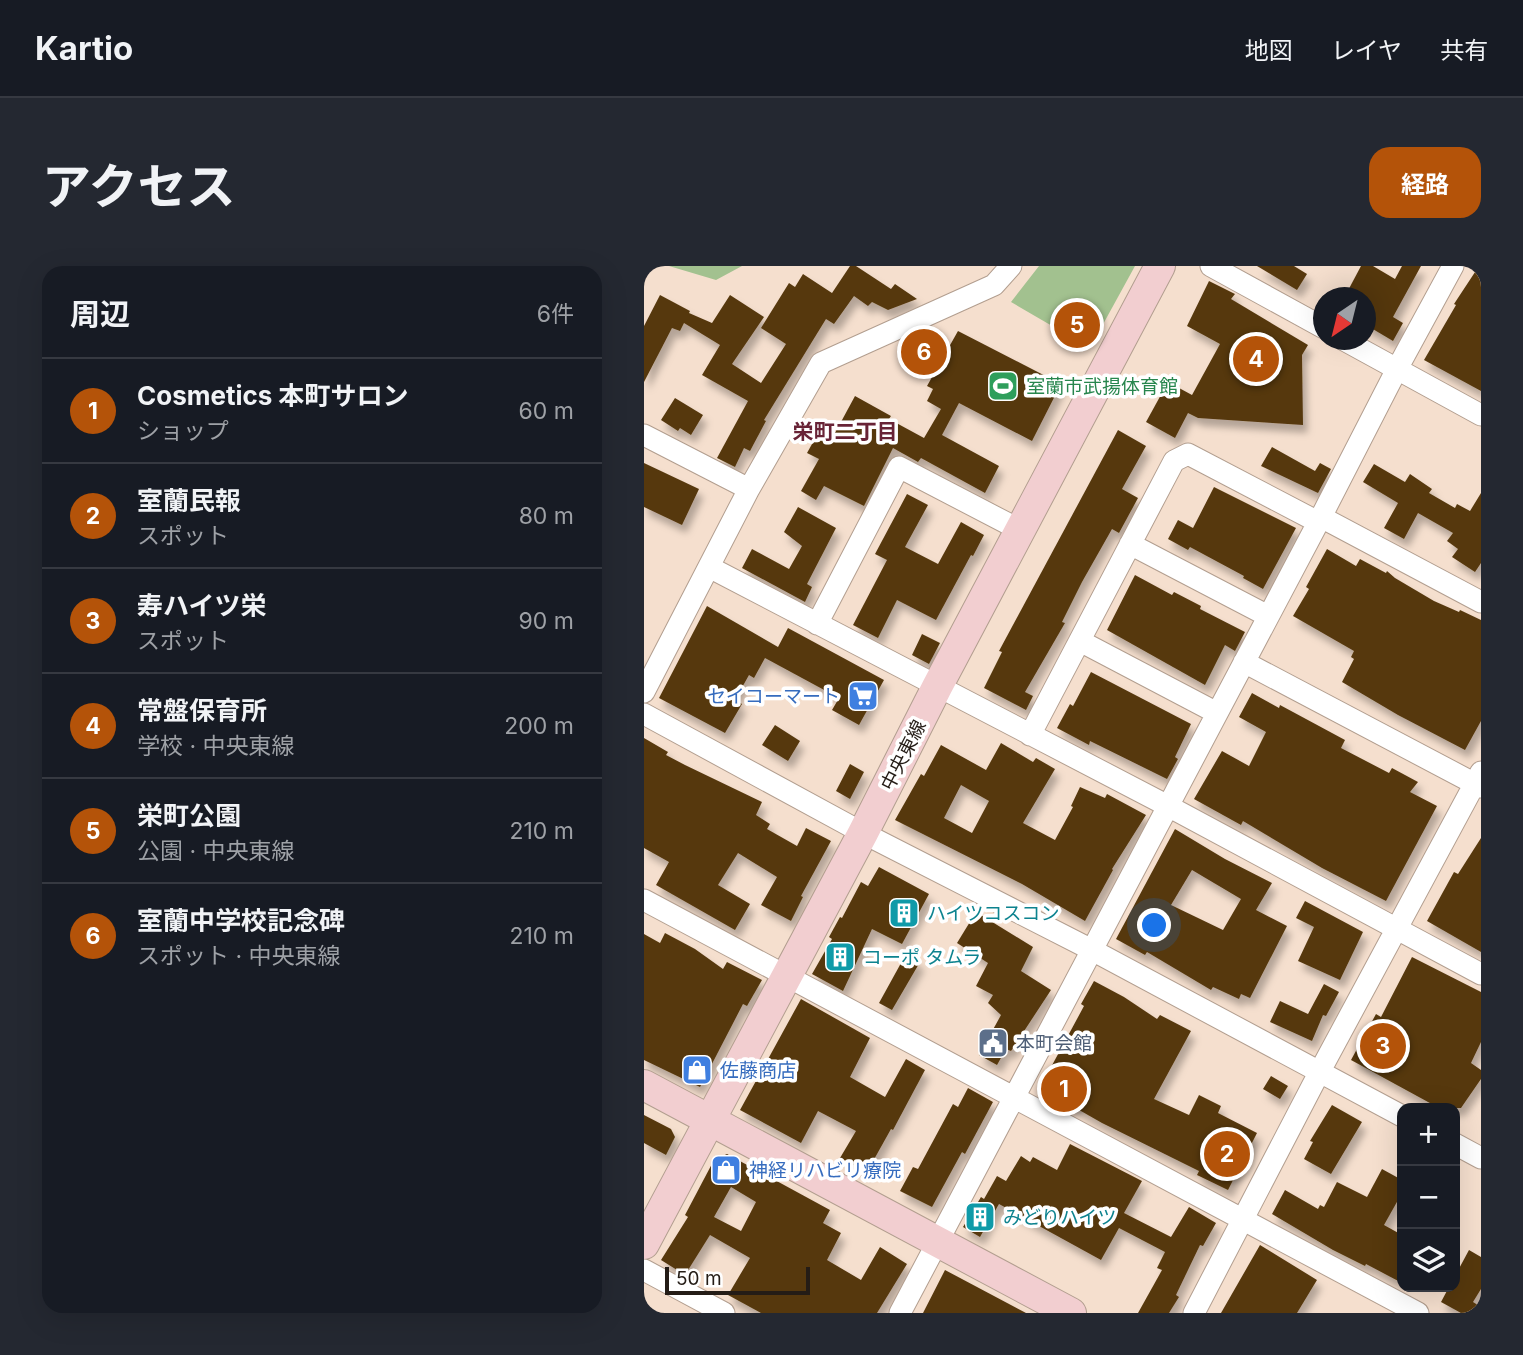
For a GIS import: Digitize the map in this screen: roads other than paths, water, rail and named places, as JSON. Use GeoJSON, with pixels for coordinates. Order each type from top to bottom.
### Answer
{"type":"FeatureCollection","features":[{"type":"Feature","properties":{"kind":"main road","name":"中央東線"},"geometry":{"type":"LineString","coordinates":[[644,1244],[1160,266]]}},
{"type":"Feature","properties":{"kind":"main road"},"geometry":{"type":"LineString","coordinates":[[644,1085],[1072,1313]]}},
{"type":"Feature","properties":{"kind":"street"},"geometry":{"type":"LineString","coordinates":[[644,692],[749,489],[821,363],[994,285],[1011,266]]}},
{"type":"Feature","properties":{"kind":"street"},"geometry":{"type":"LineString","coordinates":[[1211,266],[1313,322]]}},
{"type":"Feature","properties":{"kind":"street"},"geometry":{"type":"LineString","coordinates":[[900,1313],[1396,369],[1453,266]]}},
{"type":"Feature","properties":{"kind":"street"},"geometry":{"type":"LineString","coordinates":[[1361,350],[1481,415]]}},
{"type":"Feature","properties":{"kind":"street"},"geometry":{"type":"LineString","coordinates":[[644,435],[749,489]]}},
{"type":"Feature","properties":{"kind":"street"},"geometry":{"type":"LineString","coordinates":[[1030,735],[1174,461],[1188,454],[1481,602]]}},
{"type":"Feature","properties":{"kind":"street"},"geometry":{"type":"LineString","coordinates":[[817,624],[899,467],[1020,530]]}},
{"type":"Feature","properties":{"kind":"street"},"geometry":{"type":"LineString","coordinates":[[1130,544],[1268,616]]}},
{"type":"Feature","properties":{"kind":"street"},"geometry":{"type":"LineString","coordinates":[[709,567],[1168,806],[1481,974]]}},
{"type":"Feature","properties":{"kind":"street"},"geometry":{"type":"LineString","coordinates":[[1080,641],[1217,713]]}},
{"type":"Feature","properties":{"kind":"street"},"geometry":{"type":"LineString","coordinates":[[1194,1313],[1396,929],[1479,781],[1244,662]]}},
{"type":"Feature","properties":{"kind":"street"},"geometry":{"type":"LineString","coordinates":[[644,714],[863,833],[1092,950],[1397,1113]]}},
{"type":"Feature","properties":{"kind":"street"},"geometry":{"type":"LineString","coordinates":[[644,900],[1418,1313]]}},
{"type":"Feature","properties":{"kind":"street"},"geometry":{"type":"LineString","coordinates":[[1460,1147],[1481,1158]]}},
{"type":"Feature","properties":{"kind":"street"},"geometry":{"type":"LineString","coordinates":[[644,1270],[724,1313]]}},
{"type":"Feature","properties":{"kind":"place","name":"栄町公園"},"geometry":{"type":"Point","coordinates":[1077,325]}},
{"type":"Feature","properties":{"kind":"place","name":"室蘭中学校記念碑"},"geometry":{"type":"Point","coordinates":[924,352]}},
{"type":"Feature","properties":{"kind":"place","name":"常盤保育所"},"geometry":{"type":"Point","coordinates":[1256,359]}},
{"type":"Feature","properties":{"kind":"place","name":"室蘭市武揚体育館"},"geometry":{"type":"Point","coordinates":[1003,386]}},
{"type":"Feature","properties":{"kind":"place","name":"セイコーマート"},"geometry":{"type":"Point","coordinates":[863,696]}},
{"type":"Feature","properties":{"kind":"place","name":"ハイツコスコン"},"geometry":{"type":"Point","coordinates":[904,913]}},
{"type":"Feature","properties":{"kind":"place","name":"コーポ タムラ"},"geometry":{"type":"Point","coordinates":[840,957]}},
{"type":"Feature","properties":{"kind":"place","name":"本町会館"},"geometry":{"type":"Point","coordinates":[993,1043]}},
{"type":"Feature","properties":{"kind":"place","name":"寿ハイツ栄"},"geometry":{"type":"Point","coordinates":[1383,1046]}},
{"type":"Feature","properties":{"kind":"place","name":"佐藤商店"},"geometry":{"type":"Point","coordinates":[697,1070]}},
{"type":"Feature","properties":{"kind":"place","name":"Cosmetics 本町サロン"},"geometry":{"type":"Point","coordinates":[1064,1089]}},
{"type":"Feature","properties":{"kind":"place","name":"室蘭民報"},"geometry":{"type":"Point","coordinates":[1227,1154]}},
{"type":"Feature","properties":{"kind":"place","name":"神経リハビリ療院"},"geometry":{"type":"Point","coordinates":[726,1170]}},
{"type":"Feature","properties":{"kind":"place","name":"みどりハイツ"},"geometry":{"type":"Point","coordinates":[980,1217]}},
{"type":"Feature","properties":{"kind":"district","name":"栄町二丁目"},"geometry":{"type":"Point","coordinates":[845,432]}}]}
